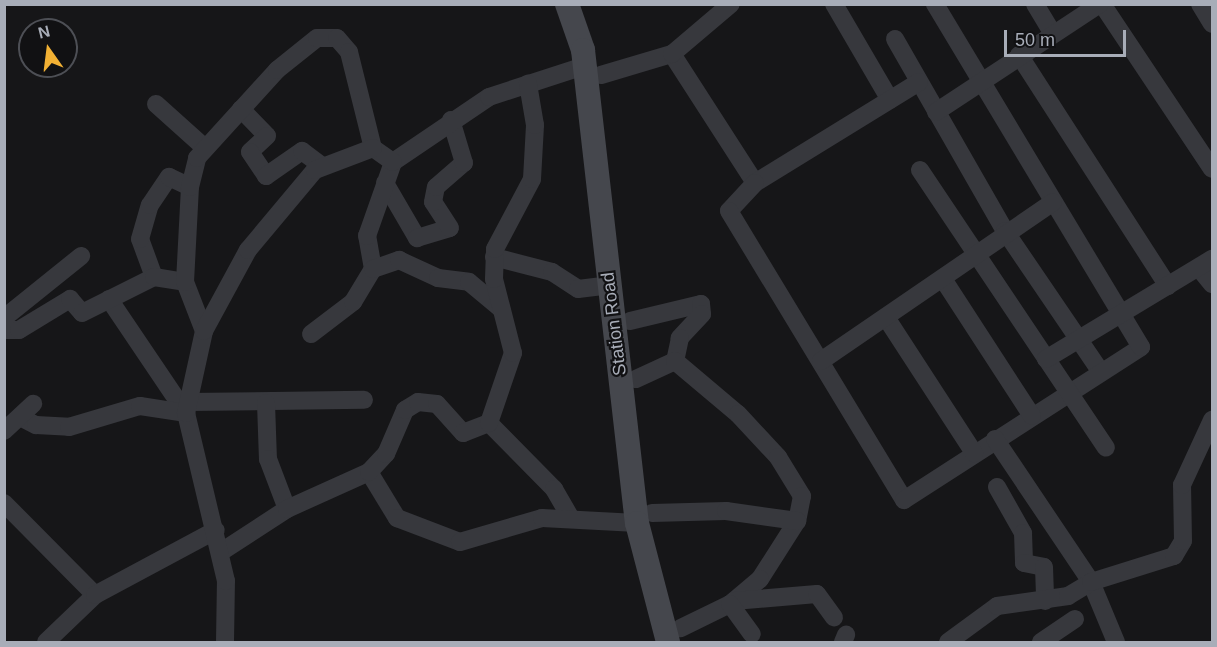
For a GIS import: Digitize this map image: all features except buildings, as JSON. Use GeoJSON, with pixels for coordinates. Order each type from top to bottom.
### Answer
{"type":"FeatureCollection","features":[{"type":"Feature","properties":{"kind":"street","name":"Station Road"},"geometry":{"type":"LineString","coordinates":[[567,4],[593,71],[609,285],[644,518],[678,638]]}},
{"type":"Feature","properties":{"kind":"street","name":"Station Road"},"geometry":{"type":"LineString","coordinates":[[584,4],[630,321],[636,379],[644,518]]}},
{"type":"Feature","properties":{"kind":"street"},"geometry":{"type":"LineString","coordinates":[[373,269],[367,236],[393,162],[451,120],[489,97],[528,84],[672,54],[731,4]]}},
{"type":"Feature","properties":{"kind":"street"},"geometry":{"type":"LineString","coordinates":[[834,4],[890,100]]}},
{"type":"Feature","properties":{"kind":"street"},"geometry":{"type":"LineString","coordinates":[[919,82],[755,183],[729,211],[904,500],[995,439],[1142,347],[935,4]]}},
{"type":"Feature","properties":{"kind":"street"},"geometry":{"type":"LineString","coordinates":[[1035,4],[1053,34]]}},
{"type":"Feature","properties":{"kind":"street"},"geometry":{"type":"LineString","coordinates":[[936,112],[979,80],[1101,4],[1212,169]]}},
{"type":"Feature","properties":{"kind":"street"},"geometry":{"type":"LineString","coordinates":[[1200,4],[1212,24]]}},
{"type":"Feature","properties":{"kind":"street"},"geometry":{"type":"LineString","coordinates":[[204,331],[185,282],[190,187],[204,147],[277,70],[329,34],[349,52],[373,148],[393,162]]}},
{"type":"Feature","properties":{"kind":"street"},"geometry":{"type":"LineString","coordinates":[[895,39],[1005,231],[1101,372]]}},
{"type":"Feature","properties":{"kind":"street"},"geometry":{"type":"LineString","coordinates":[[672,54],[755,183]]}},
{"type":"Feature","properties":{"kind":"street"},"geometry":{"type":"LineString","coordinates":[[1019,55],[1168,286]]}},
{"type":"Feature","properties":{"kind":"street"},"geometry":{"type":"LineString","coordinates":[[220,552],[287,509],[369,472],[386,454],[405,410],[418,402],[437,404],[464,433],[489,423],[513,353],[500,308],[494,257],[532,179],[534,125],[528,84]]}},
{"type":"Feature","properties":{"kind":"street"},"geometry":{"type":"LineString","coordinates":[[156,104],[204,147]]}},
{"type":"Feature","properties":{"kind":"street"},"geometry":{"type":"LineString","coordinates":[[241,109],[267,136],[250,152],[266,176],[302,151],[322,166]]}},
{"type":"Feature","properties":{"kind":"street"},"geometry":{"type":"LineString","coordinates":[[386,183],[417,238],[450,228],[433,202],[436,187],[464,163],[451,120]]}},
{"type":"Feature","properties":{"kind":"street"},"geometry":{"type":"LineString","coordinates":[[187,408],[204,331],[248,250],[322,166],[373,148]]}},
{"type":"Feature","properties":{"kind":"street"},"geometry":{"type":"LineString","coordinates":[[920,170],[1106,448]]}},
{"type":"Feature","properties":{"kind":"street"},"geometry":{"type":"LineString","coordinates":[[154,277],[140,239],[150,205],[169,177],[190,187]]}},
{"type":"Feature","properties":{"kind":"street"},"geometry":{"type":"LineString","coordinates":[[821,361],[887,319],[1005,231],[1053,202]]}},
{"type":"Feature","properties":{"kind":"street"},"geometry":{"type":"LineString","coordinates":[[4,318],[81,256]]}},
{"type":"Feature","properties":{"kind":"street"},"geometry":{"type":"LineString","coordinates":[[494,257],[552,272],[578,289],[609,285]]}},
{"type":"Feature","properties":{"kind":"street"},"geometry":{"type":"LineString","coordinates":[[311,334],[353,303],[373,269],[399,260],[438,278],[469,282],[500,308]]}},
{"type":"Feature","properties":{"kind":"street"},"geometry":{"type":"LineString","coordinates":[[1046,358],[1206,263],[1212,284]]}},
{"type":"Feature","properties":{"kind":"street"},"geometry":{"type":"LineString","coordinates":[[4,330],[19,330],[70,299],[82,313],[154,277],[185,282]]}},
{"type":"Feature","properties":{"kind":"street"},"geometry":{"type":"LineString","coordinates":[[943,279],[1032,416]]}},
{"type":"Feature","properties":{"kind":"street"},"geometry":{"type":"LineString","coordinates":[[109,299],[187,408],[226,581],[225,642]]}},
{"type":"Feature","properties":{"kind":"street"},"geometry":{"type":"LineString","coordinates":[[630,321],[701,304],[702,314],[680,338],[675,361]]}},
{"type":"Feature","properties":{"kind":"street"},"geometry":{"type":"LineString","coordinates":[[887,319],[974,453]]}},
{"type":"Feature","properties":{"kind":"street"},"geometry":{"type":"LineString","coordinates":[[636,379],[675,361]]}},
{"type":"Feature","properties":{"kind":"street"},"geometry":{"type":"LineString","coordinates":[[675,361],[738,414],[778,457],[802,496],[797,521],[760,579],[732,602],[678,638]]}},
{"type":"Feature","properties":{"kind":"street"},"geometry":{"type":"LineString","coordinates":[[4,431],[26,410],[36,425],[69,427],[140,406],[187,408],[364,400]]}},
{"type":"Feature","properties":{"kind":"street"},"geometry":{"type":"LineString","coordinates":[[266,403],[268,459],[287,509]]}},
{"type":"Feature","properties":{"kind":"street"},"geometry":{"type":"LineString","coordinates":[[949,642],[998,606],[1045,601],[1091,582],[1162,563],[1180,550],[1182,485],[1212,420]]}},
{"type":"Feature","properties":{"kind":"street"},"geometry":{"type":"LineString","coordinates":[[489,423],[554,489],[570,517]]}},
{"type":"Feature","properties":{"kind":"street"},"geometry":{"type":"LineString","coordinates":[[995,439],[1091,582],[1116,642]]}},
{"type":"Feature","properties":{"kind":"street"},"geometry":{"type":"LineString","coordinates":[[369,472],[397,518],[460,542],[528,521],[570,517],[644,518],[726,511],[797,521]]}},
{"type":"Feature","properties":{"kind":"street"},"geometry":{"type":"LineString","coordinates":[[998,488],[1023,533],[1024,563],[1044,567],[1045,601]]}},
{"type":"Feature","properties":{"kind":"street"},"geometry":{"type":"LineString","coordinates":[[4,503],[94,595]]}},
{"type":"Feature","properties":{"kind":"street"},"geometry":{"type":"LineString","coordinates":[[46,642],[94,595],[216,530]]}},
{"type":"Feature","properties":{"kind":"street"},"geometry":{"type":"LineString","coordinates":[[732,602],[817,594],[834,617]]}},
{"type":"Feature","properties":{"kind":"street"},"geometry":{"type":"LineString","coordinates":[[732,602],[752,634]]}},
{"type":"Feature","properties":{"kind":"street"},"geometry":{"type":"LineString","coordinates":[[1041,642],[1075,619]]}}]}
